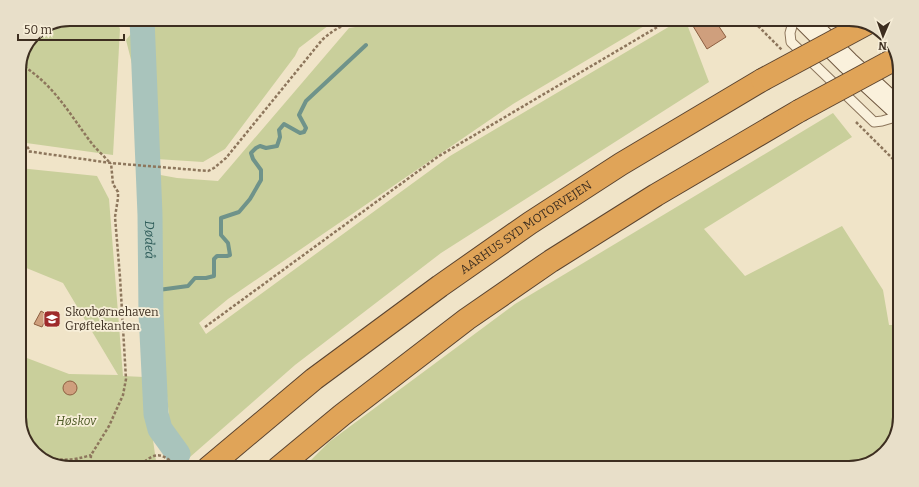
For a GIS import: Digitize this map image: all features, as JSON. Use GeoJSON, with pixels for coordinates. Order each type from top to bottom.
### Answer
{"type":"FeatureCollection","features":[{"type":"Feature","properties":{"kind":"highway","name":"AARHUS SYD MOTORVEJEN"},"geometry":{"type":"LineString","coordinates":[[216,461],[314,379],[440,286],[524,227],[621,164],[762,80],[861,27]]}},
{"type":"Feature","properties":{"kind":"highway"},"geometry":{"type":"LineString","coordinates":[[286,461],[342,415],[467,319],[551,261],[650,199],[799,111],[892,61]]}},
{"type":"Feature","properties":{"kind":"street"},"geometry":{"type":"LineString","coordinates":[[811,26],[893,104]]}},
{"type":"Feature","properties":{"kind":"lane"},"geometry":{"type":"LineString","coordinates":[[792,26],[790,33],[791,42],[874,122],[893,118]]}},
{"type":"Feature","properties":{"kind":"path"},"geometry":{"type":"LineString","coordinates":[[26,151],[111,163],[208,171],[226,158],[322,40],[341,26]]}},
{"type":"Feature","properties":{"kind":"path"},"geometry":{"type":"LineString","coordinates":[[205,327],[439,156],[659,26]]}},
{"type":"Feature","properties":{"kind":"path"},"geometry":{"type":"LineString","coordinates":[[26,67],[34,72],[51,88],[94,147],[111,163],[113,184],[118,192],[115,217],[126,379],[123,395],[109,426],[91,455],[91,461]]}},
{"type":"Feature","properties":{"kind":"path"},"geometry":{"type":"LineString","coordinates":[[26,145],[30,151]]}},
{"type":"Feature","properties":{"kind":"path"},"geometry":{"type":"LineString","coordinates":[[145,461],[155,454],[164,456],[170,461]]}},
{"type":"Feature","properties":{"kind":"path"},"geometry":{"type":"LineString","coordinates":[[55,459],[75,460],[91,455]]}},
{"type":"Feature","properties":{"kind":"green space"},"geometry":{"type":"Polygon","coordinates":[[[70,26],[119,26],[120,29],[113,155],[26,143],[27,58],[35,43],[48,32],[56,28],[70,26]]]}},
{"type":"Feature","properties":{"kind":"green space"},"geometry":{"type":"Polygon","coordinates":[[[137,26],[328,26],[299,48],[295,56],[225,149],[203,162],[156,159],[126,40],[137,26]]]}},
{"type":"Feature","properties":{"kind":"green space"},"geometry":{"type":"Polygon","coordinates":[[[361,26],[644,26],[513,104],[228,299],[199,323],[206,334],[450,156],[670,26],[688,26],[709,82],[441,253],[295,365],[190,457],[171,438],[164,364],[155,174],[177,178],[218,181],[349,28],[361,26]]]}},
{"type":"Feature","properties":{"kind":"green space"},"geometry":{"type":"Polygon","coordinates":[[[833,113],[852,137],[704,229],[745,276],[842,226],[883,290],[889,325],[893,325],[892,429],[886,442],[874,454],[855,461],[310,461],[329,442],[515,304],[833,113]]]}},
{"type":"Feature","properties":{"kind":"green space","name":"Høskov"},"geometry":{"type":"Polygon","coordinates":[[[26,169],[97,176],[109,199],[123,376],[144,377],[156,461],[61,460],[45,454],[30,437],[26,420],[26,358],[69,374],[118,375],[63,283],[26,268],[26,169]]]}},
{"type":"Feature","properties":{"kind":"building"},"geometry":{"type":"Polygon","coordinates":[[[693,26],[719,26],[726,37],[707,49],[693,26]]]}},
{"type":"Feature","properties":{"kind":"building"},"geometry":{"type":"Polygon","coordinates":[[[41,311],[48,315],[42,327],[34,324],[41,311]]]}},
{"type":"Feature","properties":{"kind":"building"},"geometry":{"type":"Polygon","coordinates":[[[70,381],[75,383],[77,388],[75,393],[70,395],[65,393],[63,388],[65,383],[70,381]]]}},
{"type":"Feature","properties":{"kind":"waterway","name":"Dødeå"},"geometry":{"type":"LineString","coordinates":[[142,26],[150,215],[151,313],[156,414],[160,429],[178,454]]}},
{"type":"Feature","properties":{"kind":"waterway"},"geometry":{"type":"LineString","coordinates":[[151,291],[188,286],[195,278],[214,276],[214,259],[217,256],[230,255],[228,243],[221,235],[221,218],[239,212],[250,199],[261,180],[261,170],[253,159],[251,153],[260,146],[266,148],[277,146],[280,137],[279,130],[284,124],[300,133],[304,132],[306,128],[299,115],[306,101],[366,45]]}},
{"type":"Feature","properties":{"kind":"place","name":"Skovbørnehaven Grøftekanten"},"geometry":{"type":"Point","coordinates":[52,319]}}]}
